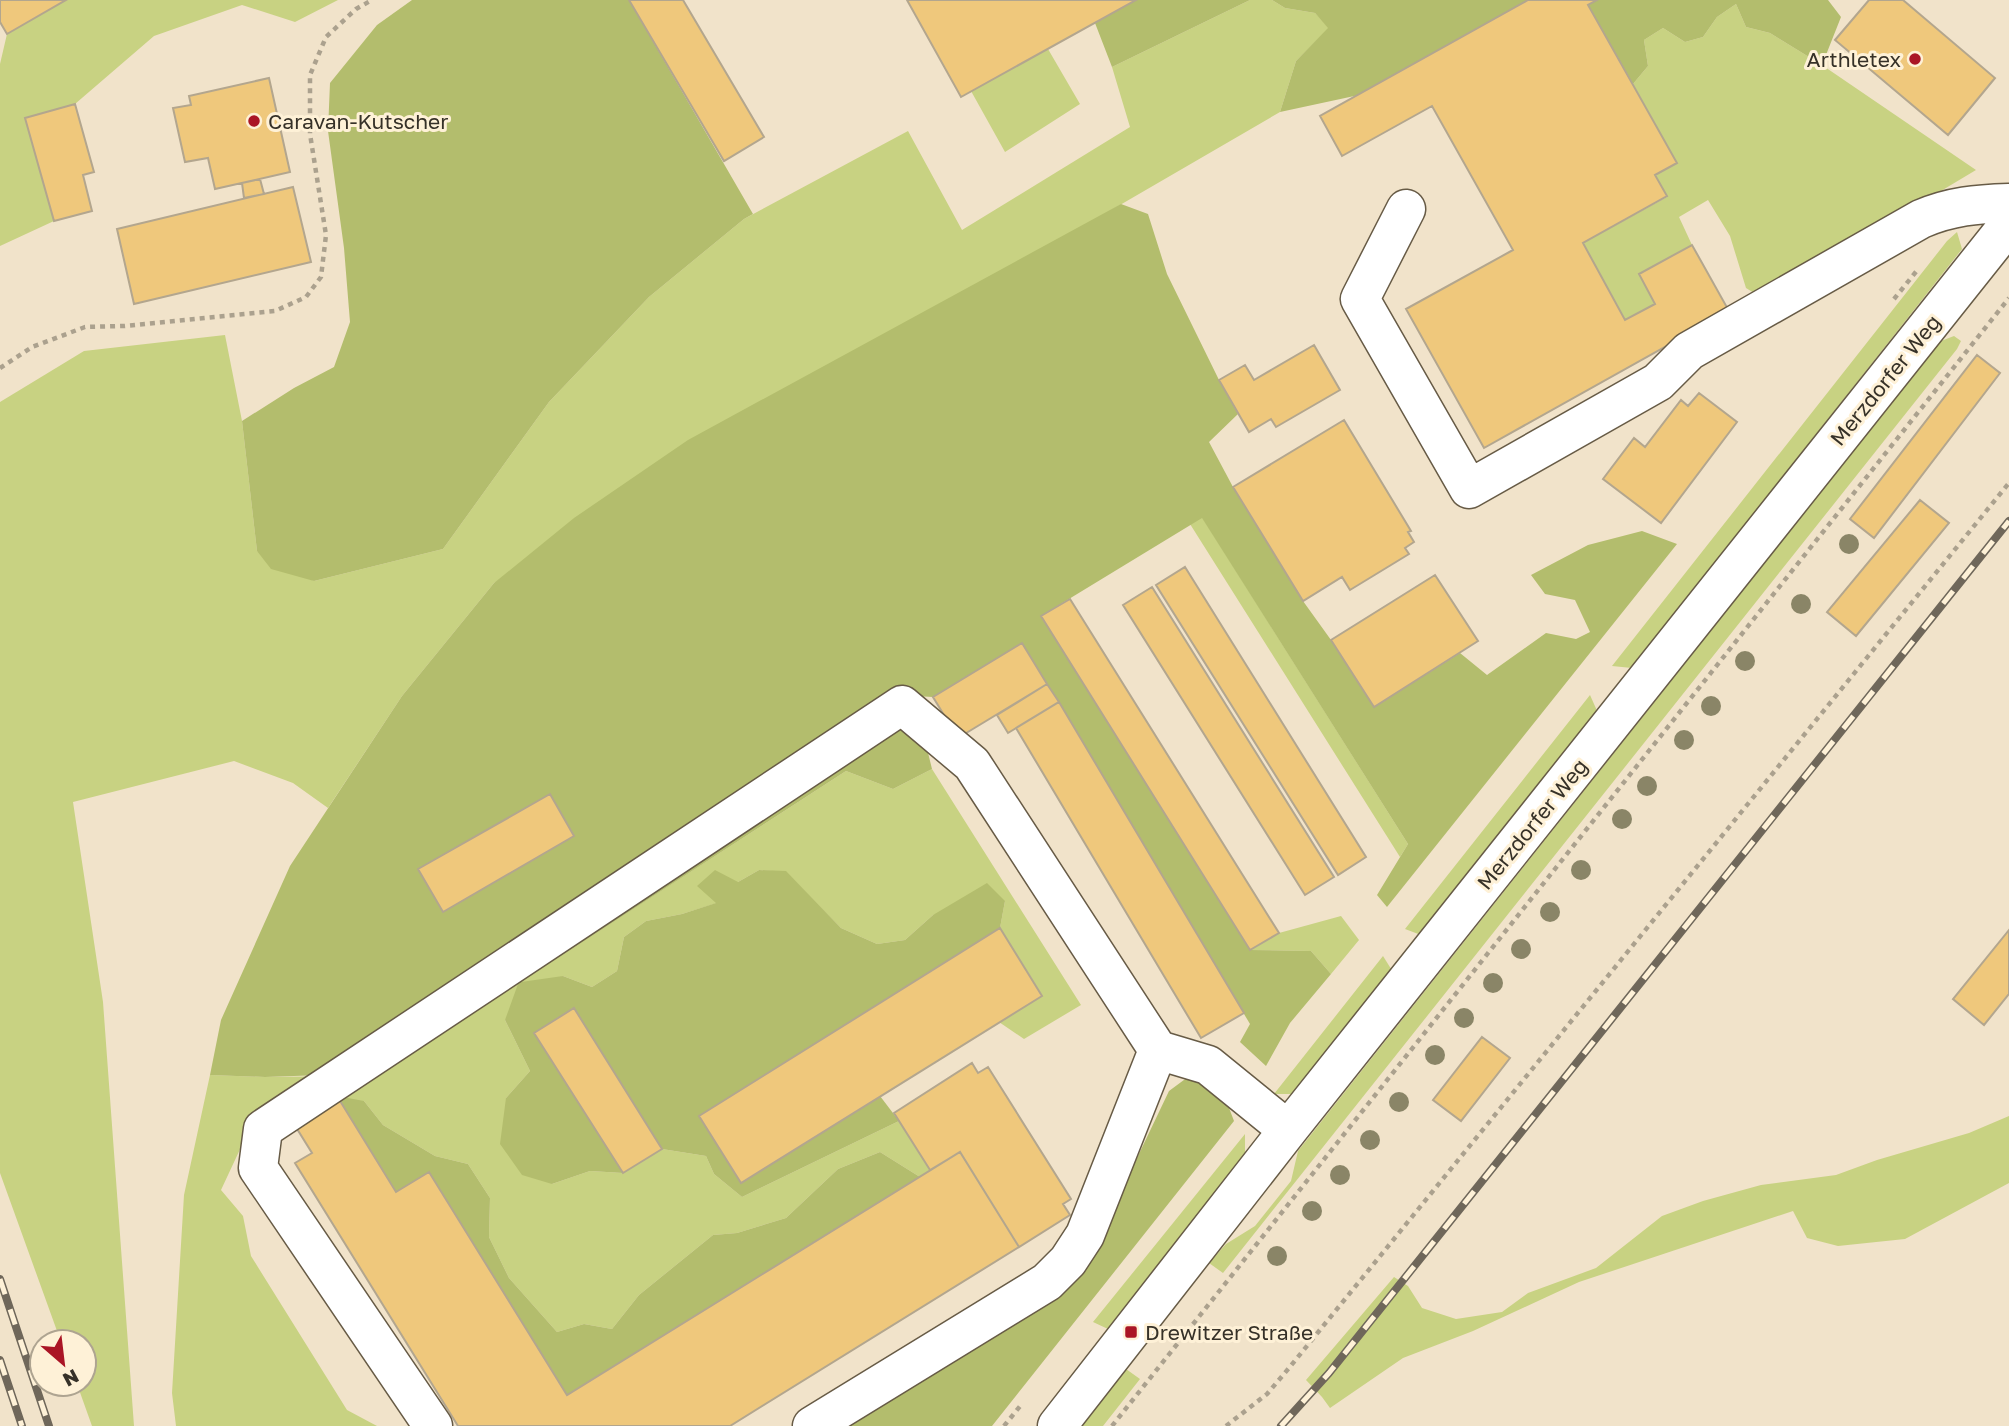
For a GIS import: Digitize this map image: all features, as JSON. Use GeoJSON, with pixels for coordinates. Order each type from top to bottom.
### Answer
{"type":"FeatureCollection","features":[{"type":"Feature","properties":{"kind":"street"},"geometry":{"type":"LineString","coordinates":[[1406,209],[1360,299],[1469,489],[1658,382],[1672,365],[1707,340],[1921,219],[1970,204],[2009,203]]}},
{"type":"Feature","properties":{"kind":"street","name":"Merzdorfer Weg"},"geometry":{"type":"LineString","coordinates":[[1057,1426],[1288,1130],[2009,224]]}},
{"type":"Feature","properties":{"kind":"street"},"geometry":{"type":"LineString","coordinates":[[433,1426],[258,1168],[263,1129],[902,705],[972,764],[1158,1050],[1208,1065],[1288,1130]]}},
{"type":"Feature","properties":{"kind":"street"},"geometry":{"type":"LineString","coordinates":[[812,1426],[1046,1282],[1068,1261],[1085,1235],[1158,1050]]}},
{"type":"Feature","properties":{"kind":"path"},"geometry":{"type":"LineString","coordinates":[[0,368],[32,347],[85,327],[124,326],[275,311],[306,297],[321,277],[326,235],[310,134],[310,75],[326,37],[356,9],[372,0]]}},
{"type":"Feature","properties":{"kind":"path"},"geometry":{"type":"LineString","coordinates":[[1112,1426],[2009,298]]}},
{"type":"Feature","properties":{"kind":"path"},"geometry":{"type":"LineString","coordinates":[[1226,1426],[1267,1394],[1289,1368],[2009,483]]}},
{"type":"Feature","properties":{"kind":"green space"},"geometry":{"type":"Polygon","coordinates":[[[66,0],[338,0],[295,22],[242,5],[154,36],[75,104],[25,118],[54,221],[0,246],[0,64],[7,34],[66,0]]]}},
{"type":"Feature","properties":{"kind":"green space"},"geometry":{"type":"Polygon","coordinates":[[[412,0],[629,0],[753,214],[649,297],[549,402],[443,549],[314,581],[271,569],[257,551],[242,421],[294,388],[334,367],[350,322],[344,248],[328,131],[330,83],[377,25],[412,0]]]}},
{"type":"Feature","properties":{"kind":"green space"},"geometry":{"type":"Polygon","coordinates":[[[1136,0],[1250,0],[1112,67],[1095,23],[1136,0]]]}},
{"type":"Feature","properties":{"kind":"green space"},"geometry":{"type":"Polygon","coordinates":[[[1250,0],[1272,0],[1285,8],[1315,13],[1329,28],[1296,61],[1280,112],[1089,223],[494,583],[402,696],[328,808],[293,783],[234,761],[73,802],[103,1002],[134,1426],[92,1426],[82,1398],[98,1398],[98,1328],[56,1328],[0,1173],[0,402],[84,351],[225,335],[242,421],[257,551],[314,581],[443,549],[549,402],[649,297],[744,219],[908,131],[962,230],[1130,127],[1112,67],[1250,0]]]}},
{"type":"Feature","properties":{"kind":"green space"},"geometry":{"type":"Polygon","coordinates":[[[1272,0],[1528,0],[1359,95],[1280,112],[1296,61],[1328,28],[1315,13],[1285,8],[1272,0]]]}},
{"type":"Feature","properties":{"kind":"green space"},"geometry":{"type":"Polygon","coordinates":[[[1597,0],[1828,0],[1841,17],[1822,65],[1770,33],[1746,27],[1736,4],[1717,17],[1703,37],[1685,42],[1663,28],[1644,40],[1648,66],[1633,84],[1588,5],[1597,0]]]}},
{"type":"Feature","properties":{"kind":"green space"},"geometry":{"type":"Polygon","coordinates":[[[1736,4],[1746,27],[1770,33],[1822,65],[1976,170],[1762,298],[1746,288],[1730,236],[1708,200],[1679,217],[1692,245],[1639,274],[1655,304],[1625,320],[1583,243],[1667,197],[1655,175],[1677,163],[1633,84],[1648,66],[1644,40],[1663,28],[1685,42],[1703,37],[1717,17],[1736,4]]]}},
{"type":"Feature","properties":{"kind":"green space"},"geometry":{"type":"Polygon","coordinates":[[[1048,49],[1080,104],[1005,152],[971,91],[1048,49]]]}},
{"type":"Feature","properties":{"kind":"green space"},"geometry":{"type":"Polygon","coordinates":[[[1121,204],[1148,214],[1167,274],[1238,414],[1209,442],[1233,487],[1303,601],[1374,707],[1460,653],[1487,675],[1546,633],[1576,639],[1590,632],[1575,600],[1545,594],[1531,575],[1588,545],[1642,531],[1677,544],[1387,907],[1377,895],[1408,844],[1202,518],[1041,616],[1250,950],[1311,951],[1331,974],[1290,1023],[1266,1066],[1240,1042],[1250,1024],[1022,643],[933,697],[914,696],[932,769],[893,789],[846,771],[521,982],[563,976],[592,987],[617,971],[624,937],[646,921],[682,914],[716,903],[697,886],[715,870],[738,882],[759,870],[786,871],[841,928],[877,944],[905,940],[933,915],[987,883],[1005,901],[1000,928],[699,1116],[741,1183],[880,1096],[899,1121],[742,1197],[714,1174],[706,1156],[662,1149],[573,1008],[534,1033],[623,1173],[590,1171],[552,1184],[522,1175],[500,1144],[506,1098],[530,1071],[505,1020],[518,984],[380,1073],[265,1077],[210,1075],[221,1020],[290,866],[402,696],[494,583],[574,518],[688,440],[1121,204]]]}},
{"type":"Feature","properties":{"kind":"green space"},"geometry":{"type":"Polygon","coordinates":[[[1957,232],[1962,249],[1632,668],[1612,666],[1947,241],[1957,232]]]}},
{"type":"Feature","properties":{"kind":"green space"},"geometry":{"type":"Polygon","coordinates":[[[1954,336],[1961,341],[1957,349],[1223,1273],[1209,1263],[1226,1244],[1255,1226],[1291,1181],[1298,1151],[1941,341],[1954,336]]]}},
{"type":"Feature","properties":{"kind":"green space"},"geometry":{"type":"Polygon","coordinates":[[[1202,517],[1408,844],[1400,857],[1190,524],[1202,517]]]}},
{"type":"Feature","properties":{"kind":"green space"},"geometry":{"type":"Polygon","coordinates":[[[1590,695],[1598,713],[1421,935],[1405,929],[1590,695]]]}},
{"type":"Feature","properties":{"kind":"green space"},"geometry":{"type":"Polygon","coordinates":[[[932,769],[1081,1005],[1024,1039],[999,1022],[1042,995],[1000,928],[1005,901],[933,915],[905,940],[877,944],[841,928],[786,872],[759,870],[738,882],[717,903],[646,921],[624,937],[617,971],[592,987],[563,976],[505,1020],[530,1071],[506,1098],[552,1184],[590,1171],[623,1173],[662,1149],[706,1156],[714,1174],[742,1197],[899,1121],[930,1170],[920,1177],[880,1152],[838,1169],[786,1218],[737,1233],[713,1235],[639,1295],[612,1329],[584,1324],[557,1332],[509,1278],[489,1237],[490,1198],[468,1164],[435,1156],[383,1125],[364,1101],[249,1130],[221,1190],[243,1216],[251,1256],[347,1410],[377,1426],[176,1426],[172,1393],[184,1195],[210,1075],[342,1076],[519,983],[846,771],[893,789],[932,769]]]}},
{"type":"Feature","properties":{"kind":"green space"},"geometry":{"type":"Polygon","coordinates":[[[1341,916],[1359,940],[1331,974],[1311,951],[1250,950],[1279,933],[1341,916]]]}},
{"type":"Feature","properties":{"kind":"green space"},"geometry":{"type":"Polygon","coordinates":[[[1383,956],[1393,972],[1295,1094],[1274,1094],[1383,956]]]}},
{"type":"Feature","properties":{"kind":"green space"},"geometry":{"type":"Polygon","coordinates":[[[1192,1074],[1218,1079],[1234,1121],[992,1426],[840,1426],[1095,1246],[1169,1091],[1192,1074]]]}},
{"type":"Feature","properties":{"kind":"green space"},"geometry":{"type":"Polygon","coordinates":[[[337,1096],[364,1101],[383,1125],[435,1156],[468,1164],[490,1198],[489,1237],[509,1278],[557,1332],[584,1324],[612,1329],[639,1295],[713,1235],[737,1233],[786,1218],[838,1169],[880,1152],[920,1177],[567,1395],[396,1192],[337,1096]]]}},
{"type":"Feature","properties":{"kind":"green space"},"geometry":{"type":"Polygon","coordinates":[[[2009,1116],[2009,1183],[1905,1239],[1838,1246],[1807,1238],[1793,1211],[1579,1282],[1473,1331],[1403,1358],[1330,1408],[1306,1380],[1394,1277],[1408,1286],[1422,1308],[1456,1319],[1502,1312],[1528,1293],[1596,1268],[1662,1216],[1761,1185],[1836,1175],[1969,1133],[2009,1116]]]}},
{"type":"Feature","properties":{"kind":"green space"},"geometry":{"type":"Polygon","coordinates":[[[1245,1134],[1245,1155],[1108,1329],[1093,1322],[1245,1134]]]}},
{"type":"Feature","properties":{"kind":"green space"},"geometry":{"type":"Polygon","coordinates":[[[1126,1369],[1140,1379],[1103,1426],[1081,1426],[1126,1369]]]}},
{"type":"Feature","properties":{"kind":"building"},"geometry":{"type":"Polygon","coordinates":[[[0,0],[66,0],[7,34],[0,22],[0,0]]]}},
{"type":"Feature","properties":{"kind":"building"},"geometry":{"type":"Polygon","coordinates":[[[629,0],[683,0],[764,137],[724,161],[629,0]]]}},
{"type":"Feature","properties":{"kind":"building"},"geometry":{"type":"Polygon","coordinates":[[[907,0],[1136,0],[961,97],[907,0]]]}},
{"type":"Feature","properties":{"kind":"building"},"geometry":{"type":"Polygon","coordinates":[[[1528,0],[1597,0],[1588,5],[1677,163],[1655,175],[1667,196],[1583,243],[1625,320],[1655,304],[1639,274],[1692,245],[1729,311],[1484,448],[1406,309],[1513,250],[1432,106],[1342,156],[1320,116],[1528,0]]]}},
{"type":"Feature","properties":{"kind":"building","name":"Arthletex"},"geometry":{"type":"Polygon","coordinates":[[[1869,0],[1903,0],[1995,78],[1948,135],[1835,40],[1869,0]]]}},
{"type":"Feature","properties":{"kind":"building"},"geometry":{"type":"Polygon","coordinates":[[[269,78],[290,172],[215,189],[208,158],[185,162],[173,108],[191,105],[189,96],[269,78]]]}},
{"type":"Feature","properties":{"kind":"building"},"geometry":{"type":"Polygon","coordinates":[[[75,104],[94,172],[83,175],[92,211],[54,221],[25,118],[75,104]]]}},
{"type":"Feature","properties":{"kind":"building"},"geometry":{"type":"Polygon","coordinates":[[[260,179],[264,194],[244,198],[242,183],[260,179]]]}},
{"type":"Feature","properties":{"kind":"building"},"geometry":{"type":"Polygon","coordinates":[[[293,187],[311,262],[134,304],[117,229],[293,187]]]}},
{"type":"Feature","properties":{"kind":"building"},"geometry":{"type":"Polygon","coordinates":[[[1314,345],[1340,390],[1276,427],[1271,419],[1249,432],[1219,380],[1245,365],[1254,380],[1314,345]]]}},
{"type":"Feature","properties":{"kind":"building"},"geometry":{"type":"Polygon","coordinates":[[[1977,355],[2000,373],[1874,538],[1850,519],[1977,355]]]}},
{"type":"Feature","properties":{"kind":"building"},"geometry":{"type":"Polygon","coordinates":[[[1699,393],[1737,422],[1661,523],[1603,479],[1634,438],[1645,447],[1681,400],[1688,406],[1699,393]]]}},
{"type":"Feature","properties":{"kind":"building"},"geometry":{"type":"Polygon","coordinates":[[[1344,420],[1411,531],[1408,532],[1414,542],[1405,548],[1409,554],[1350,590],[1342,577],[1303,601],[1233,487],[1344,420]]]}},
{"type":"Feature","properties":{"kind":"building"},"geometry":{"type":"Polygon","coordinates":[[[1920,500],[1949,523],[1856,636],[1827,612],[1920,500]]]}},
{"type":"Feature","properties":{"kind":"building"},"geometry":{"type":"Polygon","coordinates":[[[1185,567],[1366,857],[1338,875],[1156,585],[1185,567]]]}},
{"type":"Feature","properties":{"kind":"building"},"geometry":{"type":"Polygon","coordinates":[[[1435,575],[1478,641],[1374,707],[1331,640],[1435,575]]]}},
{"type":"Feature","properties":{"kind":"building"},"geometry":{"type":"Polygon","coordinates":[[[1152,587],[1334,877],[1305,895],[1123,605],[1152,587]]]}},
{"type":"Feature","properties":{"kind":"building"},"geometry":{"type":"Polygon","coordinates":[[[1070,599],[1279,933],[1250,950],[1041,616],[1070,599]]]}},
{"type":"Feature","properties":{"kind":"building"},"geometry":{"type":"Polygon","coordinates":[[[1022,643],[1047,684],[958,738],[933,697],[1022,643]]]}},
{"type":"Feature","properties":{"kind":"building"},"geometry":{"type":"Polygon","coordinates":[[[1047,684],[1059,702],[1008,733],[997,715],[1047,684]]]}},
{"type":"Feature","properties":{"kind":"building"},"geometry":{"type":"Polygon","coordinates":[[[1059,702],[1244,1013],[1201,1038],[1016,728],[1059,702]]]}},
{"type":"Feature","properties":{"kind":"building"},"geometry":{"type":"Polygon","coordinates":[[[550,794],[574,836],[443,912],[418,869],[550,794]]]}},
{"type":"Feature","properties":{"kind":"building"},"geometry":{"type":"Polygon","coordinates":[[[1000,928],[1042,996],[741,1183],[699,1116],[1000,928]]]}},
{"type":"Feature","properties":{"kind":"building"},"geometry":{"type":"Polygon","coordinates":[[[2009,930],[2009,994],[1984,1025],[1953,999],[2009,930]]]}},
{"type":"Feature","properties":{"kind":"building"},"geometry":{"type":"Polygon","coordinates":[[[574,1008],[662,1149],[623,1173],[534,1033],[574,1008]]]}},
{"type":"Feature","properties":{"kind":"building"},"geometry":{"type":"Polygon","coordinates":[[[1482,1037],[1510,1058],[1461,1121],[1433,1100],[1482,1037]]]}},
{"type":"Feature","properties":{"kind":"building"},"geometry":{"type":"Polygon","coordinates":[[[972,1063],[978,1073],[988,1067],[1071,1199],[1063,1204],[1070,1215],[1019,1247],[960,1152],[930,1170],[894,1113],[972,1063]]]}},
{"type":"Feature","properties":{"kind":"building"},"geometry":{"type":"Polygon","coordinates":[[[337,1096],[396,1192],[429,1172],[567,1395],[960,1152],[1019,1247],[730,1426],[458,1426],[295,1163],[312,1153],[294,1124],[337,1096]]]}},
{"type":"Feature","properties":{"kind":"railway"},"geometry":{"type":"LineString","coordinates":[[1281,1426],[1329,1373],[2009,521]]}},
{"type":"Feature","properties":{"kind":"railway"},"geometry":{"type":"LineString","coordinates":[[0,1279],[49,1426]]}},
{"type":"Feature","properties":{"kind":"railway"},"geometry":{"type":"LineString","coordinates":[[0,1360],[22,1426]]}},
{"type":"Feature","properties":{"kind":"place","name":"Arthletex"},"geometry":{"type":"Point","coordinates":[1915,59]}},
{"type":"Feature","properties":{"kind":"place","name":"Caravan-Kutscher"},"geometry":{"type":"Point","coordinates":[254,121]}},
{"type":"Feature","properties":{"kind":"place","name":"Drewitzer Straße"},"geometry":{"type":"Point","coordinates":[1131,1332]}}]}
